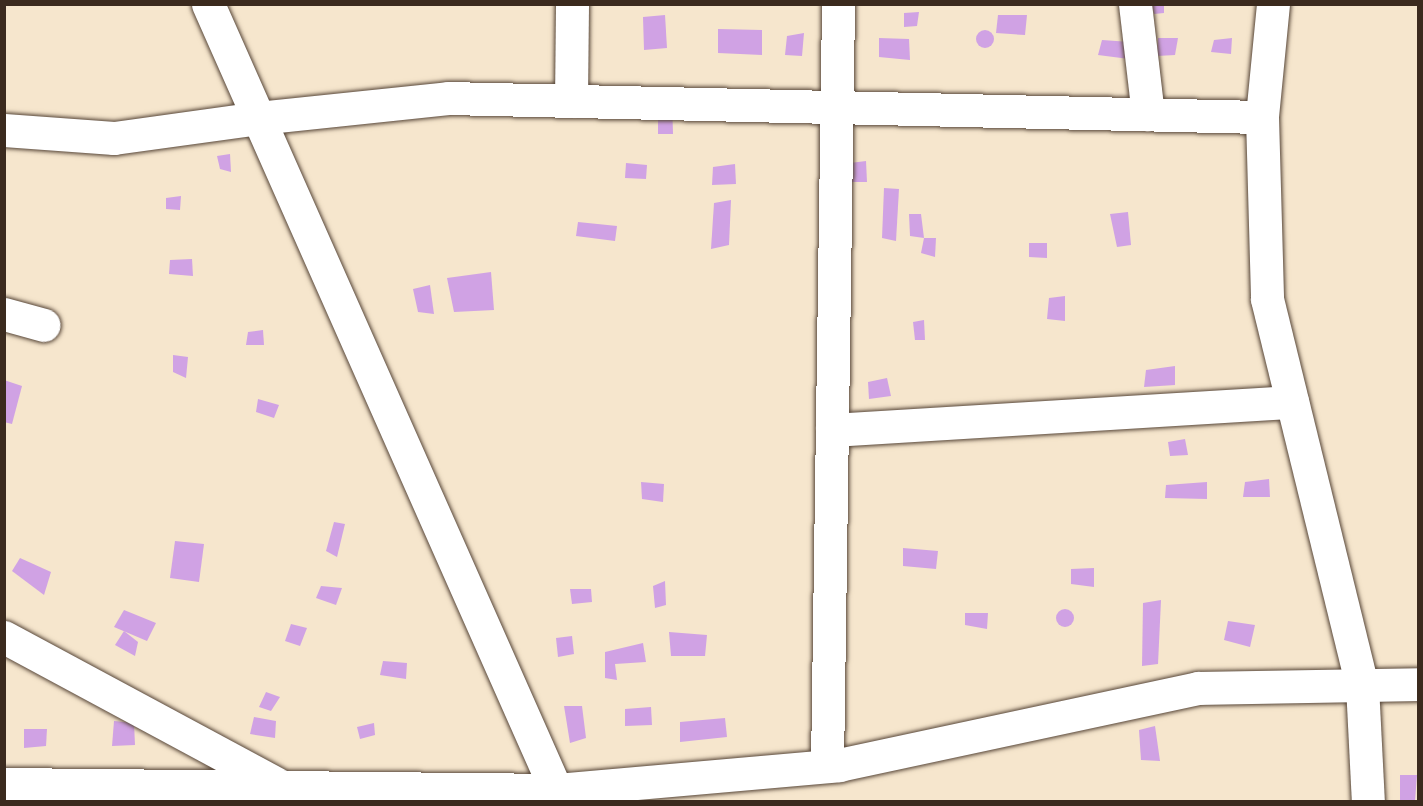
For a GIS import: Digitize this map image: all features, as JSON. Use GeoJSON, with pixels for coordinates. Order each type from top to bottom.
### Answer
{"type":"FeatureCollection","features":[{"type":"Feature","properties":{"kind":"street"},"geometry":{"type":"LineString","coordinates":[[208,4],[560,796]]}},
{"type":"Feature","properties":{"kind":"street"},"geometry":{"type":"LineString","coordinates":[[571,101],[572,4]]}},
{"type":"Feature","properties":{"kind":"street"},"geometry":{"type":"LineString","coordinates":[[827,766],[838,4]]}},
{"type":"Feature","properties":{"kind":"street"},"geometry":{"type":"LineString","coordinates":[[1135,4],[1148,114]]}},
{"type":"Feature","properties":{"kind":"street"},"geometry":{"type":"LineString","coordinates":[[1273,4],[1262,117],[1267,299],[1362,685],[1368,801]]}},
{"type":"Feature","properties":{"kind":"street"},"geometry":{"type":"LineString","coordinates":[[4,130],[114,138],[258,118],[448,98],[1262,117]]}},
{"type":"Feature","properties":{"kind":"street"},"geometry":{"type":"LineString","coordinates":[[4,314],[44,325]]}},
{"type":"Feature","properties":{"kind":"street"},"geometry":{"type":"LineString","coordinates":[[832,430],[1292,402]]}},
{"type":"Feature","properties":{"kind":"street"},"geometry":{"type":"LineString","coordinates":[[4,637],[280,785]]}},
{"type":"Feature","properties":{"kind":"street"},"geometry":{"type":"LineString","coordinates":[[4,784],[163,793],[280,785],[560,796],[827,766],[1198,688],[1419,684]]}},
{"type":"Feature","properties":{"kind":"building"},"geometry":{"type":"Polygon","coordinates":[[[1152,4],[1164,4],[1164,13],[1154,14],[1152,4]]]}},
{"type":"Feature","properties":{"kind":"building"},"geometry":{"type":"Polygon","coordinates":[[[919,12],[917,26],[904,27],[904,13],[919,12]]]}},
{"type":"Feature","properties":{"kind":"building"},"geometry":{"type":"Polygon","coordinates":[[[665,15],[667,48],[644,50],[643,17],[665,15]]]}},
{"type":"Feature","properties":{"kind":"building"},"geometry":{"type":"Polygon","coordinates":[[[998,15],[1027,15],[1025,35],[996,33],[998,15]]]}},
{"type":"Feature","properties":{"kind":"building"},"geometry":{"type":"Polygon","coordinates":[[[718,29],[762,30],[762,55],[718,53],[718,29]]]}},
{"type":"Feature","properties":{"kind":"building"},"geometry":{"type":"Polygon","coordinates":[[[985,30],[991,33],[994,39],[991,45],[985,48],[979,45],[976,39],[979,33],[985,30]]]}},
{"type":"Feature","properties":{"kind":"building"},"geometry":{"type":"Polygon","coordinates":[[[804,33],[802,56],[785,55],[787,36],[804,33]]]}},
{"type":"Feature","properties":{"kind":"building"},"geometry":{"type":"Polygon","coordinates":[[[879,38],[909,39],[910,60],[879,57],[879,38]]]}},
{"type":"Feature","properties":{"kind":"building"},"geometry":{"type":"Polygon","coordinates":[[[1158,38],[1178,38],[1175,55],[1157,56],[1158,38]]]}},
{"type":"Feature","properties":{"kind":"building"},"geometry":{"type":"Polygon","coordinates":[[[1232,38],[1231,54],[1211,52],[1214,40],[1232,38]]]}},
{"type":"Feature","properties":{"kind":"building"},"geometry":{"type":"Polygon","coordinates":[[[1102,40],[1130,42],[1129,59],[1098,55],[1102,40]]]}},
{"type":"Feature","properties":{"kind":"building"},"geometry":{"type":"Polygon","coordinates":[[[672,101],[673,134],[658,134],[658,105],[672,101]]]}},
{"type":"Feature","properties":{"kind":"building"},"geometry":{"type":"Polygon","coordinates":[[[230,154],[231,172],[220,169],[217,156],[230,154]]]}},
{"type":"Feature","properties":{"kind":"building"},"geometry":{"type":"Polygon","coordinates":[[[866,161],[867,182],[849,182],[850,163],[866,161]]]}},
{"type":"Feature","properties":{"kind":"building"},"geometry":{"type":"Polygon","coordinates":[[[626,163],[647,165],[646,179],[625,178],[626,163]]]}},
{"type":"Feature","properties":{"kind":"building"},"geometry":{"type":"Polygon","coordinates":[[[735,164],[736,184],[712,185],[713,167],[735,164]]]}},
{"type":"Feature","properties":{"kind":"building"},"geometry":{"type":"Polygon","coordinates":[[[884,188],[899,189],[896,241],[882,238],[884,188]]]}},
{"type":"Feature","properties":{"kind":"building"},"geometry":{"type":"Polygon","coordinates":[[[181,196],[180,210],[166,209],[166,198],[181,196]]]}},
{"type":"Feature","properties":{"kind":"building"},"geometry":{"type":"Polygon","coordinates":[[[731,200],[729,245],[711,249],[714,203],[731,200]]]}},
{"type":"Feature","properties":{"kind":"building"},"geometry":{"type":"Polygon","coordinates":[[[1128,212],[1131,245],[1117,247],[1110,214],[1128,212]]]}},
{"type":"Feature","properties":{"kind":"building"},"geometry":{"type":"Polygon","coordinates":[[[909,214],[921,214],[924,238],[910,236],[909,214]]]}},
{"type":"Feature","properties":{"kind":"building"},"geometry":{"type":"Polygon","coordinates":[[[578,222],[617,226],[615,241],[576,236],[578,222]]]}},
{"type":"Feature","properties":{"kind":"building"},"geometry":{"type":"Polygon","coordinates":[[[924,238],[936,238],[935,257],[921,253],[924,238]]]}},
{"type":"Feature","properties":{"kind":"building"},"geometry":{"type":"Polygon","coordinates":[[[1029,243],[1047,243],[1047,258],[1029,257],[1029,243]]]}},
{"type":"Feature","properties":{"kind":"building"},"geometry":{"type":"Polygon","coordinates":[[[192,259],[193,276],[169,274],[170,260],[192,259]]]}},
{"type":"Feature","properties":{"kind":"building"},"geometry":{"type":"Polygon","coordinates":[[[491,272],[494,310],[454,312],[447,278],[491,272]]]}},
{"type":"Feature","properties":{"kind":"building"},"geometry":{"type":"Polygon","coordinates":[[[430,285],[434,314],[418,312],[413,289],[430,285]]]}},
{"type":"Feature","properties":{"kind":"building"},"geometry":{"type":"Polygon","coordinates":[[[1065,296],[1065,321],[1047,319],[1049,298],[1065,296]]]}},
{"type":"Feature","properties":{"kind":"building"},"geometry":{"type":"Polygon","coordinates":[[[924,320],[925,340],[915,340],[913,322],[924,320]]]}},
{"type":"Feature","properties":{"kind":"building"},"geometry":{"type":"Polygon","coordinates":[[[263,330],[264,345],[246,345],[248,332],[263,330]]]}},
{"type":"Feature","properties":{"kind":"building"},"geometry":{"type":"Polygon","coordinates":[[[173,355],[188,357],[186,378],[173,372],[173,355]]]}},
{"type":"Feature","properties":{"kind":"building"},"geometry":{"type":"Polygon","coordinates":[[[1175,366],[1175,385],[1144,387],[1146,370],[1175,366]]]}},
{"type":"Feature","properties":{"kind":"building"},"geometry":{"type":"Polygon","coordinates":[[[887,378],[891,396],[869,399],[868,382],[887,378]]]}},
{"type":"Feature","properties":{"kind":"building"},"geometry":{"type":"Polygon","coordinates":[[[4,380],[22,386],[12,424],[4,422],[4,380]]]}},
{"type":"Feature","properties":{"kind":"building"},"geometry":{"type":"Polygon","coordinates":[[[258,399],[279,405],[274,418],[256,412],[258,399]]]}},
{"type":"Feature","properties":{"kind":"building"},"geometry":{"type":"Polygon","coordinates":[[[1185,439],[1188,455],[1170,456],[1168,442],[1185,439]]]}},
{"type":"Feature","properties":{"kind":"building"},"geometry":{"type":"Polygon","coordinates":[[[1269,479],[1270,497],[1243,497],[1245,482],[1269,479]]]}},
{"type":"Feature","properties":{"kind":"building"},"geometry":{"type":"Polygon","coordinates":[[[641,482],[664,484],[663,502],[642,499],[641,482]]]}},
{"type":"Feature","properties":{"kind":"building"},"geometry":{"type":"Polygon","coordinates":[[[1207,482],[1207,499],[1165,498],[1166,485],[1207,482]]]}},
{"type":"Feature","properties":{"kind":"building"},"geometry":{"type":"Polygon","coordinates":[[[334,522],[345,524],[337,557],[326,551],[334,522]]]}},
{"type":"Feature","properties":{"kind":"building"},"geometry":{"type":"Polygon","coordinates":[[[175,541],[204,544],[199,582],[170,578],[175,541]]]}},
{"type":"Feature","properties":{"kind":"building"},"geometry":{"type":"Polygon","coordinates":[[[903,548],[938,551],[936,569],[903,566],[903,548]]]}},
{"type":"Feature","properties":{"kind":"building"},"geometry":{"type":"Polygon","coordinates":[[[20,558],[51,572],[44,595],[12,571],[20,558]]]}},
{"type":"Feature","properties":{"kind":"building"},"geometry":{"type":"Polygon","coordinates":[[[1094,568],[1094,587],[1071,584],[1071,569],[1094,568]]]}},
{"type":"Feature","properties":{"kind":"building"},"geometry":{"type":"Polygon","coordinates":[[[665,581],[666,605],[655,608],[653,586],[665,581]]]}},
{"type":"Feature","properties":{"kind":"building"},"geometry":{"type":"Polygon","coordinates":[[[321,586],[342,588],[336,605],[316,598],[321,586]]]}},
{"type":"Feature","properties":{"kind":"building"},"geometry":{"type":"Polygon","coordinates":[[[570,589],[591,589],[592,602],[572,604],[570,589]]]}},
{"type":"Feature","properties":{"kind":"building"},"geometry":{"type":"Polygon","coordinates":[[[1161,600],[1158,664],[1142,666],[1143,603],[1161,600]]]}},
{"type":"Feature","properties":{"kind":"building"},"geometry":{"type":"Polygon","coordinates":[[[1065,609],[1071,612],[1074,618],[1071,624],[1065,627],[1059,624],[1056,618],[1059,612],[1065,609]]]}},
{"type":"Feature","properties":{"kind":"building"},"geometry":{"type":"Polygon","coordinates":[[[124,610],[156,623],[147,641],[114,627],[124,610]]]}},
{"type":"Feature","properties":{"kind":"building"},"geometry":{"type":"Polygon","coordinates":[[[965,613],[988,613],[987,629],[965,625],[965,613]]]}},
{"type":"Feature","properties":{"kind":"building"},"geometry":{"type":"Polygon","coordinates":[[[1228,621],[1255,625],[1250,647],[1224,640],[1228,621]]]}},
{"type":"Feature","properties":{"kind":"building"},"geometry":{"type":"Polygon","coordinates":[[[291,624],[307,628],[300,646],[285,641],[291,624]]]}},
{"type":"Feature","properties":{"kind":"building"},"geometry":{"type":"Polygon","coordinates":[[[124,631],[138,642],[135,656],[115,645],[124,631]]]}},
{"type":"Feature","properties":{"kind":"building"},"geometry":{"type":"Polygon","coordinates":[[[669,632],[707,635],[705,656],[671,656],[669,632]]]}},
{"type":"Feature","properties":{"kind":"building"},"geometry":{"type":"Polygon","coordinates":[[[572,636],[574,654],[558,657],[556,638],[572,636]]]}},
{"type":"Feature","properties":{"kind":"building"},"geometry":{"type":"Polygon","coordinates":[[[643,643],[646,662],[615,664],[617,680],[605,678],[605,652],[643,643]]]}},
{"type":"Feature","properties":{"kind":"building"},"geometry":{"type":"Polygon","coordinates":[[[383,661],[407,663],[406,679],[380,675],[383,661]]]}},
{"type":"Feature","properties":{"kind":"building"},"geometry":{"type":"Polygon","coordinates":[[[266,692],[280,697],[271,711],[259,707],[266,692]]]}},
{"type":"Feature","properties":{"kind":"building"},"geometry":{"type":"Polygon","coordinates":[[[564,706],[582,706],[586,738],[570,743],[564,706]]]}},
{"type":"Feature","properties":{"kind":"building"},"geometry":{"type":"Polygon","coordinates":[[[651,707],[652,725],[625,726],[625,709],[651,707]]]}},
{"type":"Feature","properties":{"kind":"building"},"geometry":{"type":"Polygon","coordinates":[[[254,717],[276,721],[275,738],[250,734],[254,717]]]}},
{"type":"Feature","properties":{"kind":"building"},"geometry":{"type":"Polygon","coordinates":[[[725,718],[727,737],[680,742],[680,722],[725,718]]]}},
{"type":"Feature","properties":{"kind":"building"},"geometry":{"type":"Polygon","coordinates":[[[114,721],[134,723],[135,745],[112,746],[114,721]]]}},
{"type":"Feature","properties":{"kind":"building"},"geometry":{"type":"Polygon","coordinates":[[[374,723],[375,735],[360,739],[357,727],[374,723]]]}},
{"type":"Feature","properties":{"kind":"building"},"geometry":{"type":"Polygon","coordinates":[[[1155,726],[1160,761],[1141,760],[1139,730],[1155,726]]]}},
{"type":"Feature","properties":{"kind":"building"},"geometry":{"type":"Polygon","coordinates":[[[24,729],[47,729],[46,746],[24,748],[24,729]]]}},
{"type":"Feature","properties":{"kind":"building"},"geometry":{"type":"Polygon","coordinates":[[[1400,775],[1417,775],[1415,801],[1400,801],[1400,775]]]}}]}
